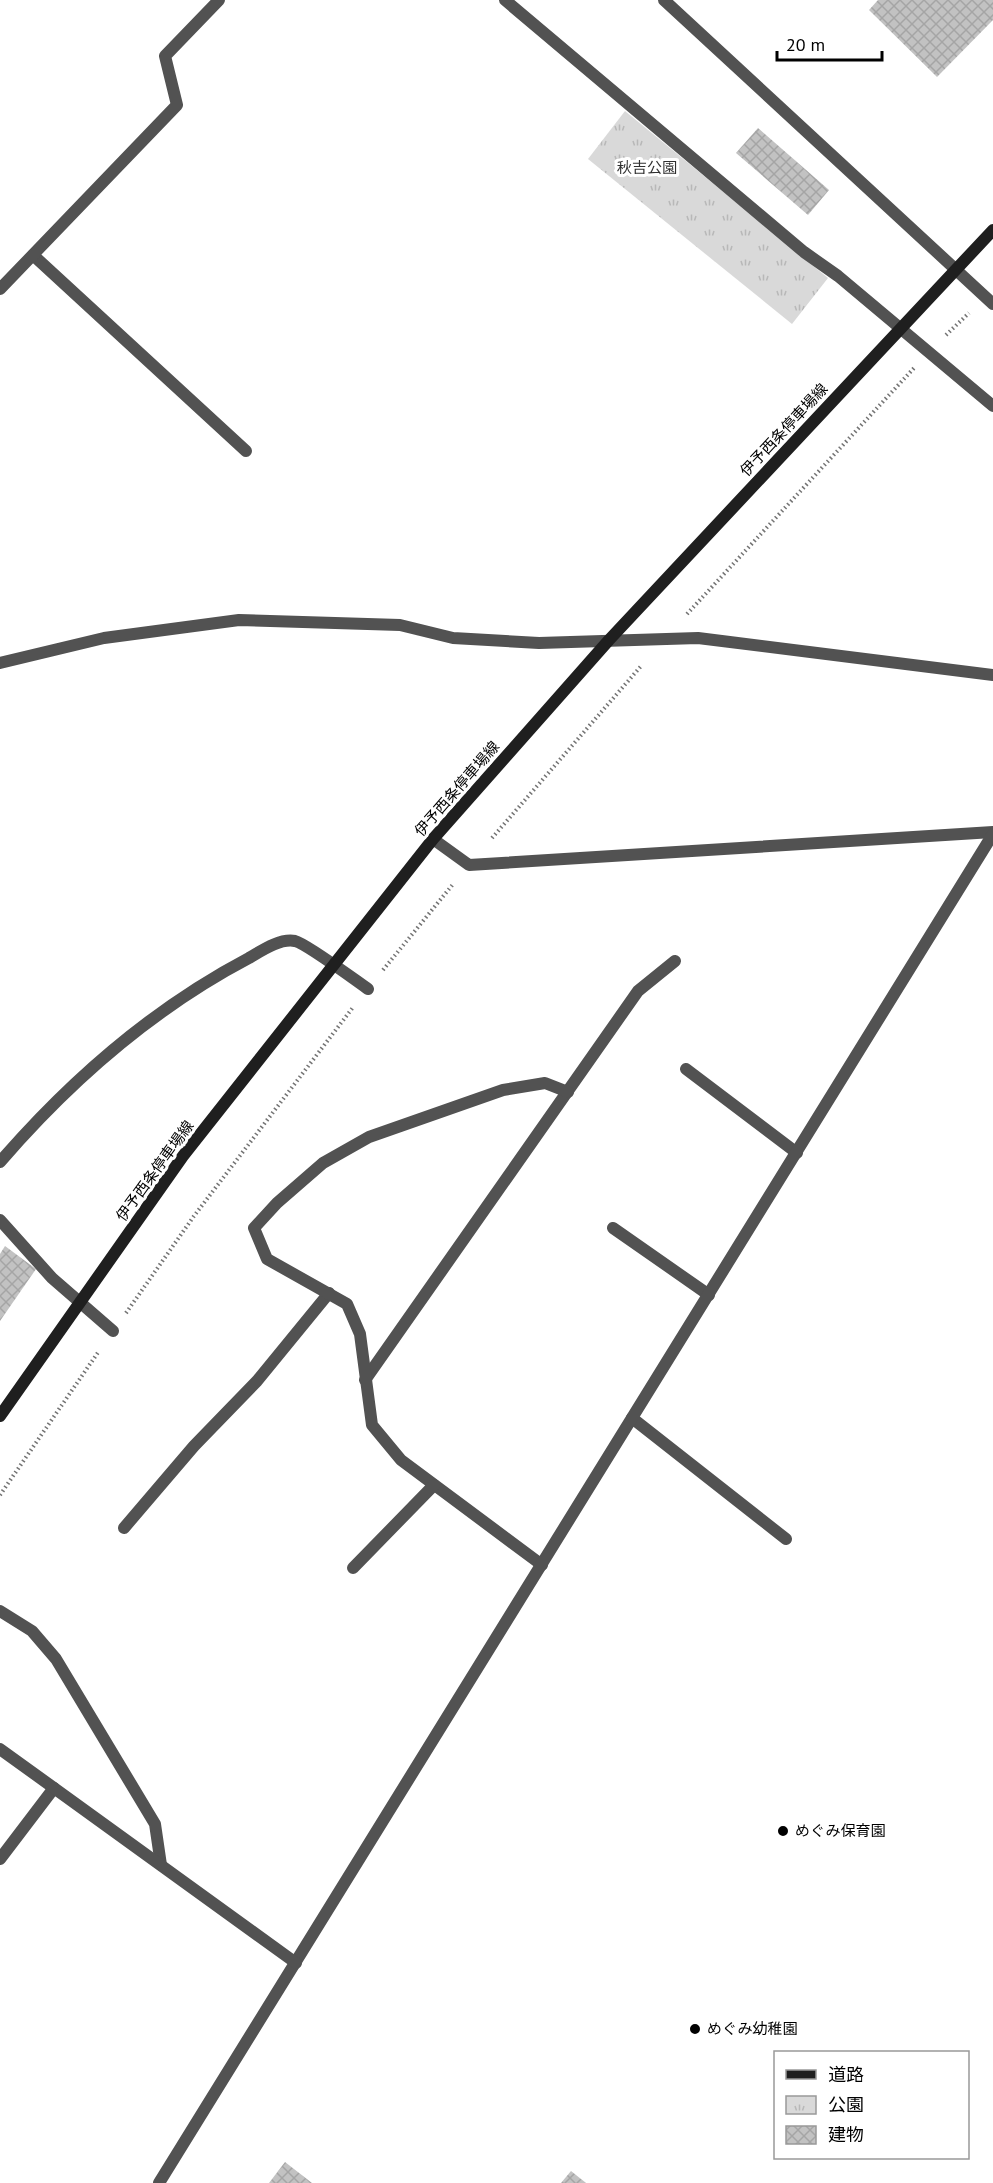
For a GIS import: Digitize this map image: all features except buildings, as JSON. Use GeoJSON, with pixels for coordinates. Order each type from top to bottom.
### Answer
{"type":"FeatureCollection","features":[{"type":"Feature","properties":{"kind":"main road","name":"伊予西条停車場線"},"geometry":{"type":"LineString","coordinates":[[0,1416],[183,1156],[433,839],[609,640],[993,230]]}},
{"type":"Feature","properties":{"kind":"street"},"geometry":{"type":"LineString","coordinates":[[0,289],[177,105],[165,56],[219,0]]}},
{"type":"Feature","properties":{"kind":"street"},"geometry":{"type":"LineString","coordinates":[[505,0],[804,252],[838,276],[993,406]]}},
{"type":"Feature","properties":{"kind":"street"},"geometry":{"type":"LineString","coordinates":[[664,0],[993,304]]}},
{"type":"Feature","properties":{"kind":"street"},"geometry":{"type":"LineString","coordinates":[[33,255],[246,451]]}},
{"type":"Feature","properties":{"kind":"street"},"geometry":{"type":"LineString","coordinates":[[0,663],[104,638],[239,620],[400,625],[453,638],[539,643],[698,638],[993,675]]}},
{"type":"Feature","properties":{"kind":"street"},"geometry":{"type":"LineString","coordinates":[[433,839],[469,865],[993,833]]}},
{"type":"Feature","properties":{"kind":"street"},"geometry":{"type":"LineString","coordinates":[[159,2183],[993,833]]}},
{"type":"Feature","properties":{"kind":"street"},"geometry":{"type":"LineString","coordinates":[[0,1162],[28,1129],[94,1066],[163,1011],[220,973],[279,943],[295,941],[368,988]]}},
{"type":"Feature","properties":{"kind":"street"},"geometry":{"type":"LineString","coordinates":[[364,1380],[638,991],[675,961]]}},
{"type":"Feature","properties":{"kind":"street"},"geometry":{"type":"LineString","coordinates":[[686,1069],[796,1153]]}},
{"type":"Feature","properties":{"kind":"street"},"geometry":{"type":"LineString","coordinates":[[542,1565],[401,1460],[372,1425],[364,1380],[360,1334],[347,1304],[267,1259],[254,1228],[277,1203],[323,1163],[369,1137],[503,1090],[545,1083],[568,1092]]}},
{"type":"Feature","properties":{"kind":"street"},"geometry":{"type":"LineString","coordinates":[[0,1220],[52,1278],[113,1331]]}},
{"type":"Feature","properties":{"kind":"street"},"geometry":{"type":"LineString","coordinates":[[613,1227],[708,1295]]}},
{"type":"Feature","properties":{"kind":"street"},"geometry":{"type":"LineString","coordinates":[[124,1528],[194,1446],[257,1381],[329,1293]]}},
{"type":"Feature","properties":{"kind":"street"},"geometry":{"type":"LineString","coordinates":[[633,1418],[786,1539]]}},
{"type":"Feature","properties":{"kind":"street"},"geometry":{"type":"LineString","coordinates":[[353,1568],[434,1485]]}},
{"type":"Feature","properties":{"kind":"street"},"geometry":{"type":"LineString","coordinates":[[0,1611],[32,1631],[56,1659],[155,1824],[161,1865]]}},
{"type":"Feature","properties":{"kind":"street"},"geometry":{"type":"LineString","coordinates":[[0,1749],[296,1963]]}},
{"type":"Feature","properties":{"kind":"street"},"geometry":{"type":"LineString","coordinates":[[0,1858],[54,1788]]}},
{"type":"Feature","properties":{"kind":"green space","name":"秋吉公園"},"geometry":{"type":"Polygon","coordinates":[[[625,111],[828,278],[792,324],[588,159],[625,111]]]}},
{"type":"Feature","properties":{"kind":"place","name":"めぐみ保育園"},"geometry":{"type":"Point","coordinates":[783,1831]}},
{"type":"Feature","properties":{"kind":"place","name":"めぐみ幼稚園"},"geometry":{"type":"Point","coordinates":[695,2029]}}]}
